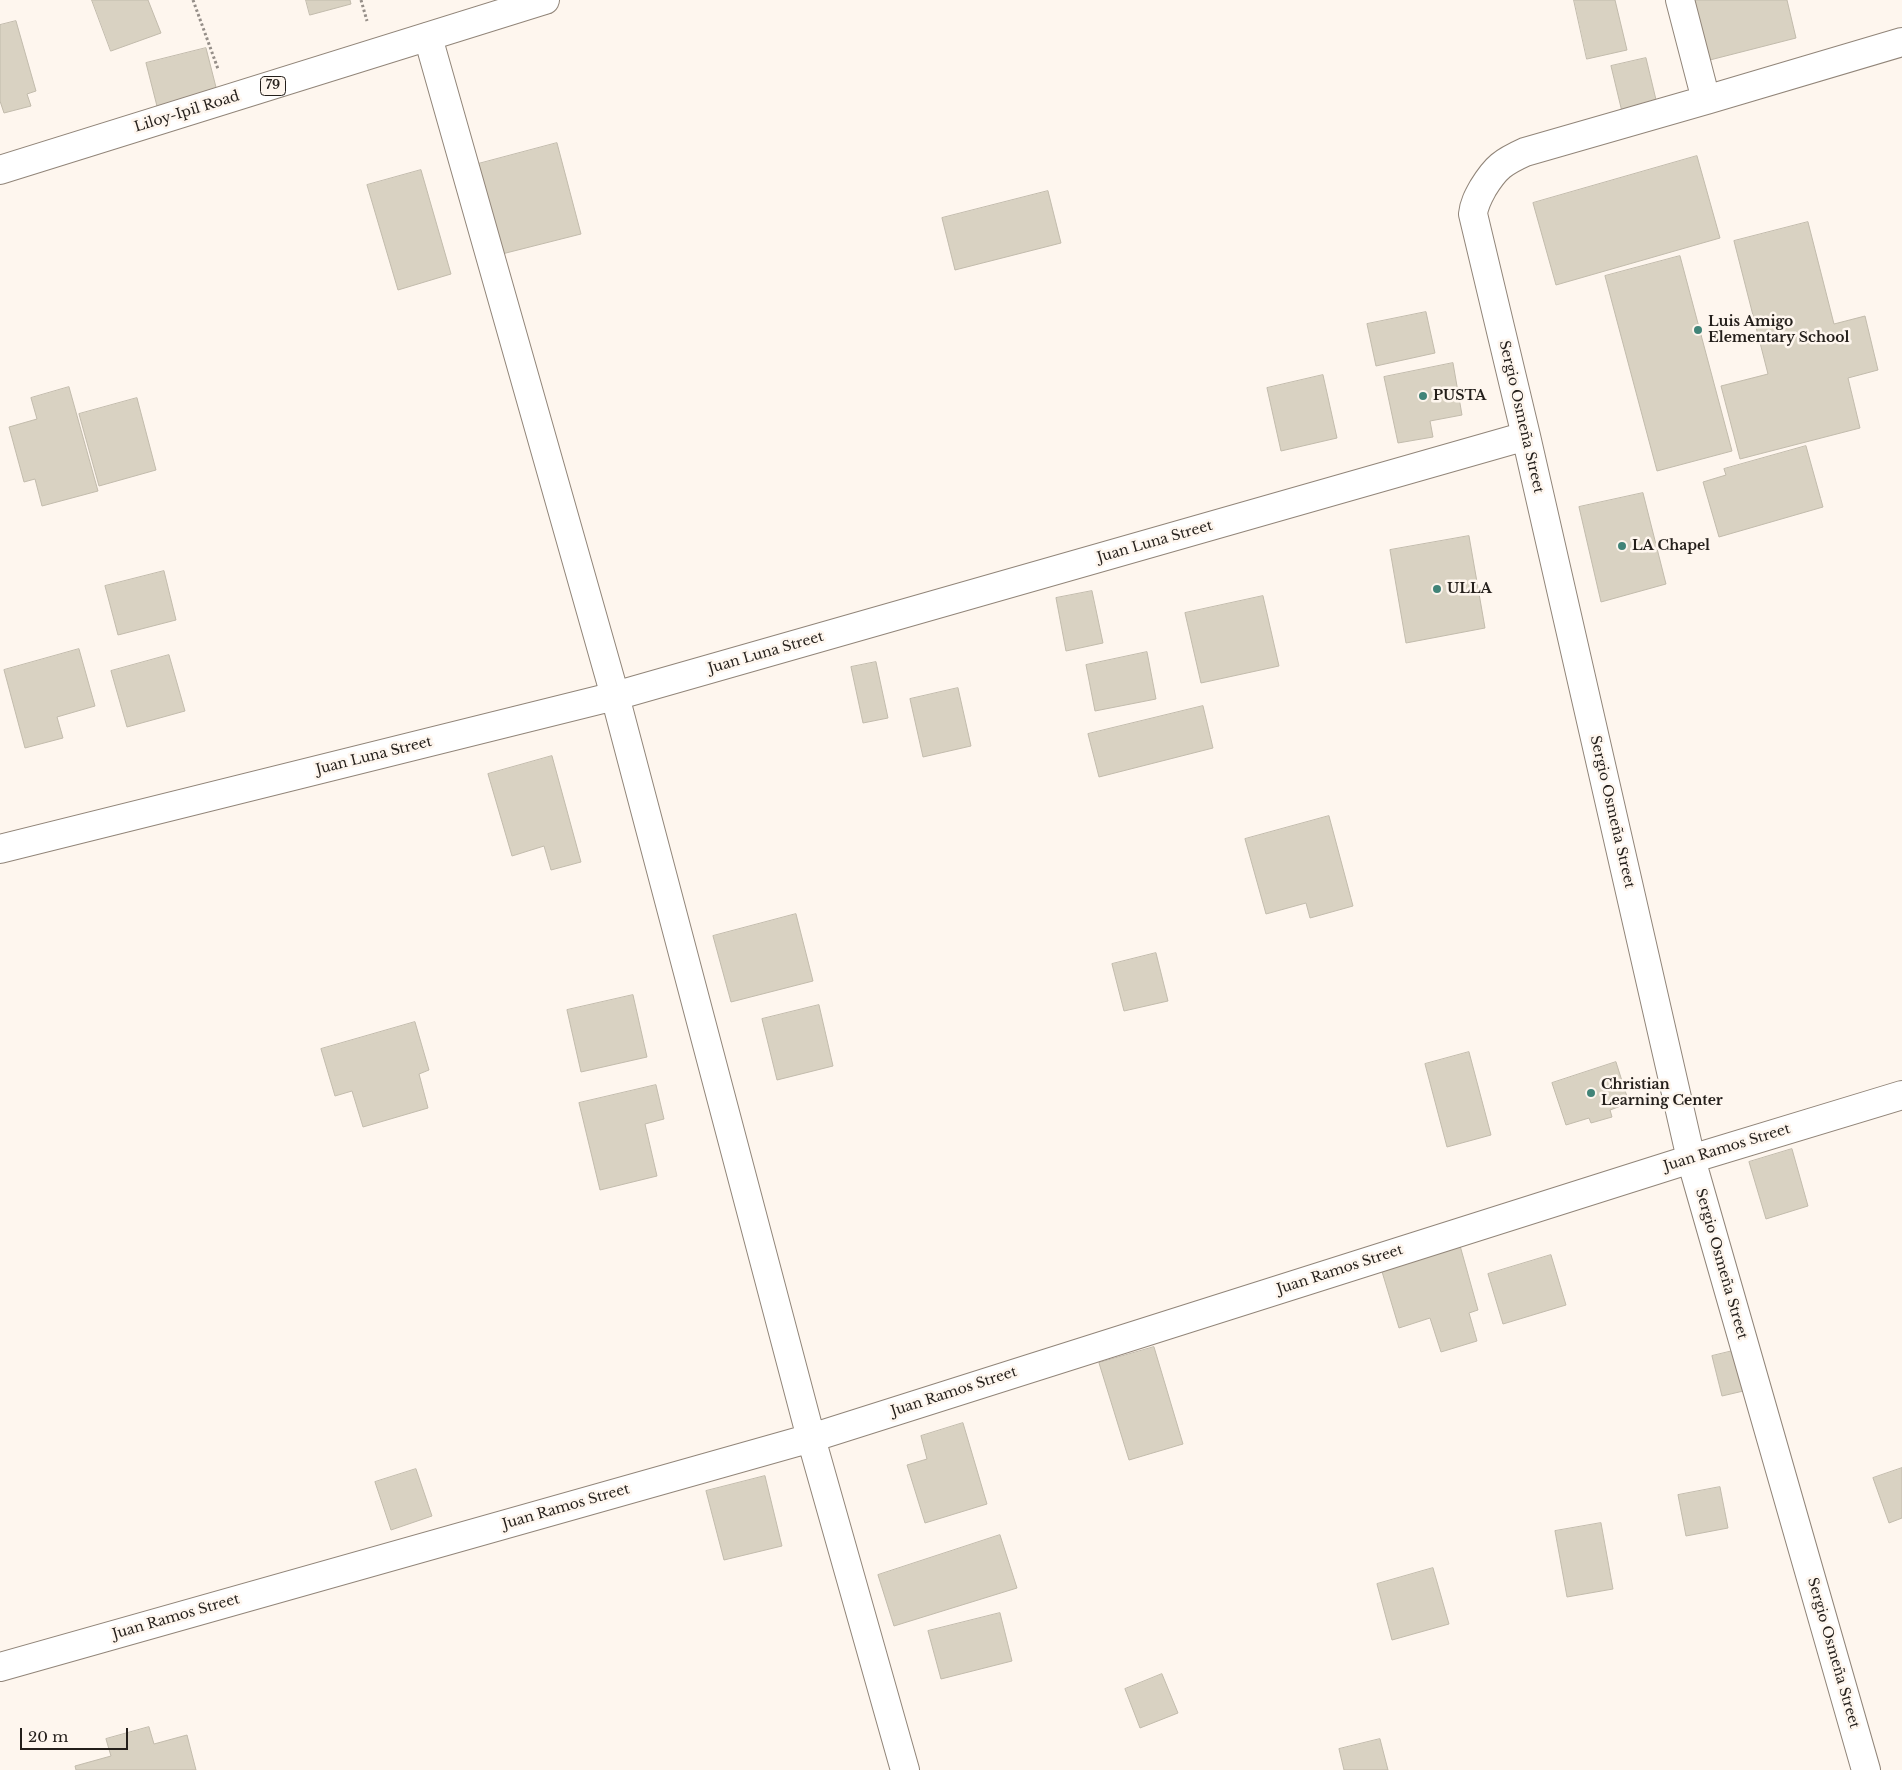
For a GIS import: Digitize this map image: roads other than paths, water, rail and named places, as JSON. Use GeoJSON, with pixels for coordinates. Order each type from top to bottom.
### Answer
{"type":"FeatureCollection","features":[{"type":"Feature","properties":{"kind":"main road","name":"Liloy-Ipil Road"},"geometry":{"type":"LineString","coordinates":[[0,170],[545,0]]}},
{"type":"Feature","properties":{"kind":"main road"},"geometry":{"type":"LineString","coordinates":[[1680,0],[1706,100]]}},
{"type":"Feature","properties":{"kind":"main road"},"geometry":{"type":"LineString","coordinates":[[428,37],[615,696],[811,1438],[905,1770]]}},
{"type":"Feature","properties":{"kind":"main road","name":"Sergio Osmeña Street"},"geometry":{"type":"LineString","coordinates":[[1866,1770],[1690,1159],[1526,436],[1475,230],[1473,214],[1474,204],[1493,172],[1507,160],[1525,152],[1902,42]]}},
{"type":"Feature","properties":{"kind":"main road","name":"Juan Luna Street"},"geometry":{"type":"LineString","coordinates":[[0,850],[615,696],[1526,436]]}},
{"type":"Feature","properties":{"kind":"main road","name":"Juan Ramos Street"},"geometry":{"type":"LineString","coordinates":[[0,1667],[811,1438],[1690,1159],[1902,1096]]}},
{"type":"Feature","properties":{"kind":"place","name":"Luis Amigo Elementary School"},"geometry":{"type":"Point","coordinates":[1698,330]}},
{"type":"Feature","properties":{"kind":"place","name":"PUSTA"},"geometry":{"type":"Point","coordinates":[1423,396]}},
{"type":"Feature","properties":{"kind":"place","name":"LA Chapel"},"geometry":{"type":"Point","coordinates":[1622,546]}},
{"type":"Feature","properties":{"kind":"place","name":"ULLA"},"geometry":{"type":"Point","coordinates":[1437,589]}},
{"type":"Feature","properties":{"kind":"place","name":"Christian Learning Center"},"geometry":{"type":"Point","coordinates":[1591,1093]}}]}
